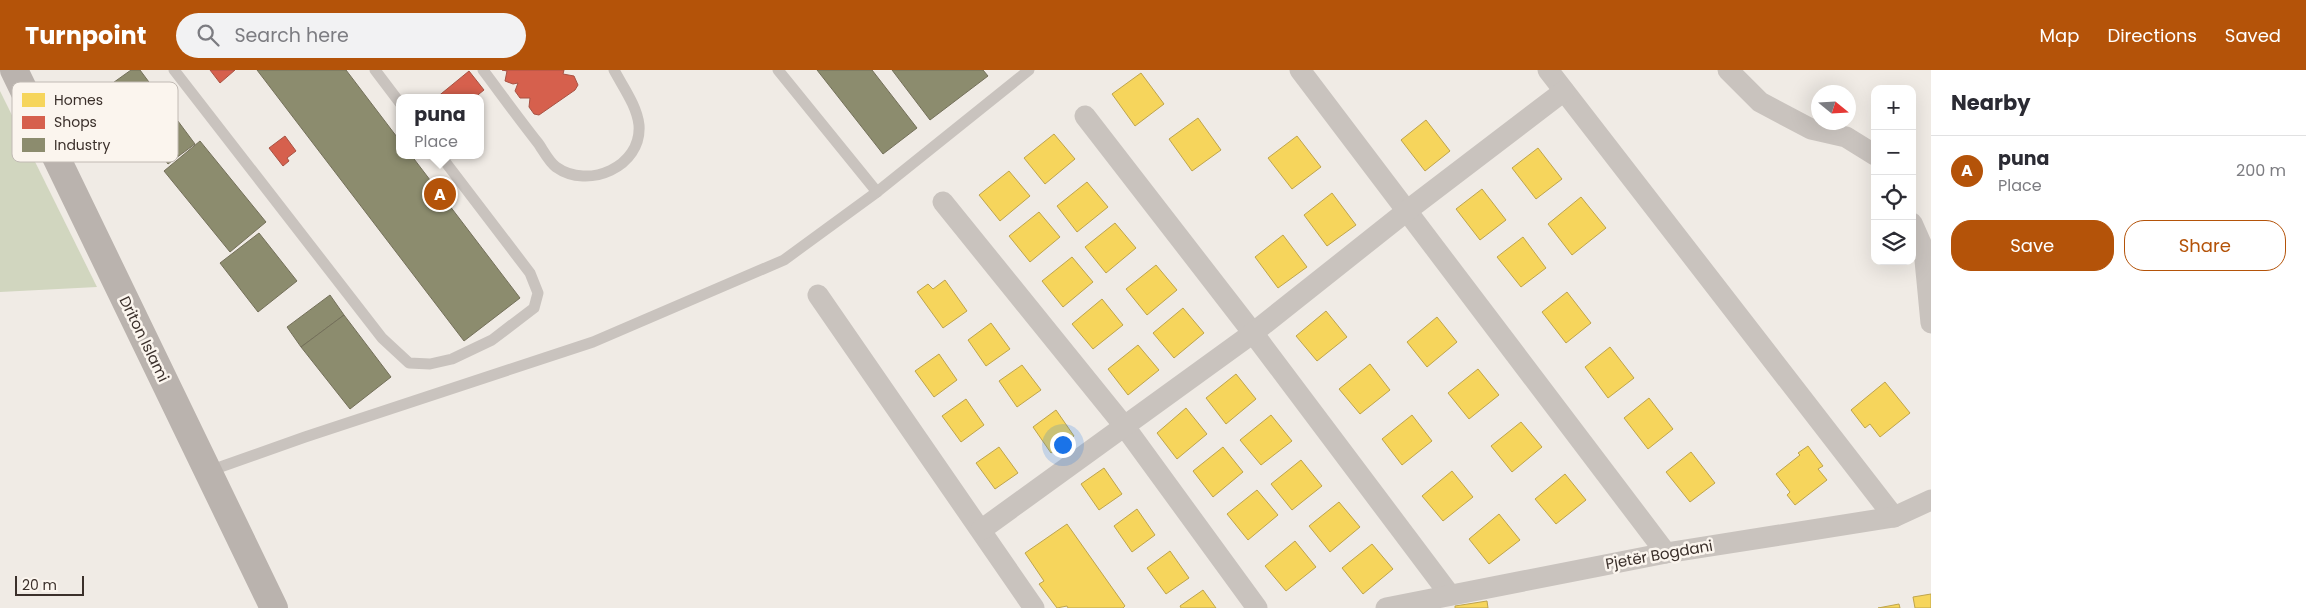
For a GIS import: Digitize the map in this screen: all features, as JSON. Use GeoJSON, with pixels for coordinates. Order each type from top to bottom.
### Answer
{"type":"FeatureCollection","features":[{"type":"Feature","properties":{"kind":"street","name":"Driton Islami"},"geometry":{"type":"LineString","coordinates":[[14,70],[20,82]]}},
{"type":"Feature","properties":{"kind":"street"},"geometry":{"type":"LineString","coordinates":[[1300,70],[1408,210],[1666,553]]}},
{"type":"Feature","properties":{"kind":"street"},"geometry":{"type":"LineString","coordinates":[[1548,70],[1894,517]]}},
{"type":"Feature","properties":{"kind":"street"},"geometry":{"type":"LineString","coordinates":[[1728,70],[1760,102],[1811,129],[1846,137],[1871,153]]}},
{"type":"Feature","properties":{"kind":"street"},"geometry":{"type":"LineString","coordinates":[[981,530],[1253,332],[1564,91]]}},
{"type":"Feature","properties":{"kind":"street"},"geometry":{"type":"LineString","coordinates":[[1085,116],[1253,332],[1450,595]]}},
{"type":"Feature","properties":{"kind":"street","name":"Driton Islami"},"geometry":{"type":"LineString","coordinates":[[59,162],[274,608]]}},
{"type":"Feature","properties":{"kind":"street"},"geometry":{"type":"LineString","coordinates":[[943,202],[1125,427],[1257,608]]}},
{"type":"Feature","properties":{"kind":"street"},"geometry":{"type":"LineString","coordinates":[[1916,232],[1924,250],[1931,323]]}},
{"type":"Feature","properties":{"kind":"street"},"geometry":{"type":"LineString","coordinates":[[818,295],[1034,608]]}},
{"type":"Feature","properties":{"kind":"street","name":"Pjetër Bogdani"},"geometry":{"type":"LineString","coordinates":[[1386,608],[1666,553],[1894,517],[1931,500]]}},
{"type":"Feature","properties":{"kind":"lane"},"geometry":{"type":"LineString","coordinates":[[174,70],[382,338],[409,363],[430,364],[452,359],[492,340],[534,308],[538,293],[530,273],[443,159]]}},
{"type":"Feature","properties":{"kind":"lane"},"geometry":{"type":"LineString","coordinates":[[375,70],[396,98]]}},
{"type":"Feature","properties":{"kind":"lane"},"geometry":{"type":"LineString","coordinates":[[483,70],[556,167],[587,177],[603,174],[621,165],[636,148],[639,127],[636,110],[614,70]]}},
{"type":"Feature","properties":{"kind":"lane"},"geometry":{"type":"LineString","coordinates":[[778,70],[876,192]]}},
{"type":"Feature","properties":{"kind":"lane"},"geometry":{"type":"LineString","coordinates":[[209,471],[305,437],[593,342],[784,260],[876,192],[1028,70]]}},
{"type":"Feature","properties":{"kind":"green space"},"geometry":{"type":"Polygon","coordinates":[[[0,91],[12,115],[12,162],[35,162],[97,287],[0,292],[0,91]]]}},
{"type":"Feature","properties":{"kind":"building: Homes"},"geometry":{"type":"Polygon","coordinates":[[[1141,73],[1164,104],[1135,126],[1112,94],[1141,73]]]}},
{"type":"Feature","properties":{"kind":"building: Homes"},"geometry":{"type":"Polygon","coordinates":[[[1198,118],[1221,150],[1192,171],[1169,139],[1198,118]]]}},
{"type":"Feature","properties":{"kind":"building: Homes"},"geometry":{"type":"Polygon","coordinates":[[[1426,120],[1450,151],[1425,171],[1401,140],[1426,120]]]}},
{"type":"Feature","properties":{"kind":"building: Homes"},"geometry":{"type":"Polygon","coordinates":[[[1054,134],[1075,159],[1045,184],[1024,158],[1054,134]]]}},
{"type":"Feature","properties":{"kind":"building: Homes"},"geometry":{"type":"Polygon","coordinates":[[[1297,136],[1321,167],[1292,189],[1268,158],[1297,136]]]}},
{"type":"Feature","properties":{"kind":"building: Homes"},"geometry":{"type":"Polygon","coordinates":[[[1538,148],[1562,179],[1536,199],[1512,168],[1538,148]]]}},
{"type":"Feature","properties":{"kind":"building: Homes"},"geometry":{"type":"Polygon","coordinates":[[[1009,171],[1030,196],[1000,221],[979,195],[1009,171]]]}},
{"type":"Feature","properties":{"kind":"building: Homes"},"geometry":{"type":"Polygon","coordinates":[[[1087,182],[1108,207],[1077,232],[1057,206],[1087,182]]]}},
{"type":"Feature","properties":{"kind":"building: Homes"},"geometry":{"type":"Polygon","coordinates":[[[1482,189],[1506,220],[1480,240],[1456,209],[1482,189]]]}},
{"type":"Feature","properties":{"kind":"building: Homes"},"geometry":{"type":"Polygon","coordinates":[[[1332,193],[1356,225],[1327,246],[1304,215],[1332,193]]]}},
{"type":"Feature","properties":{"kind":"building: Homes"},"geometry":{"type":"Polygon","coordinates":[[[1581,197],[1606,228],[1572,255],[1548,224],[1581,197]]]}},
{"type":"Feature","properties":{"kind":"building: Homes"},"geometry":{"type":"Polygon","coordinates":[[[1039,212],[1060,237],[1030,262],[1009,236],[1039,212]]]}},
{"type":"Feature","properties":{"kind":"building: Homes"},"geometry":{"type":"Polygon","coordinates":[[[1115,223],[1136,248],[1106,273],[1085,247],[1115,223]]]}},
{"type":"Feature","properties":{"kind":"building: Homes"},"geometry":{"type":"Polygon","coordinates":[[[1283,235],[1307,267],[1278,288],[1255,257],[1283,235]]]}},
{"type":"Feature","properties":{"kind":"building: Homes"},"geometry":{"type":"Polygon","coordinates":[[[1523,237],[1546,268],[1521,287],[1497,257],[1523,237]]]}},
{"type":"Feature","properties":{"kind":"building: Homes"},"geometry":{"type":"Polygon","coordinates":[[[1072,257],[1093,282],[1063,307],[1042,281],[1072,257]]]}},
{"type":"Feature","properties":{"kind":"building: Homes"},"geometry":{"type":"Polygon","coordinates":[[[1156,265],[1177,290],[1147,315],[1126,289],[1156,265]]]}},
{"type":"Feature","properties":{"kind":"building: Homes"},"geometry":{"type":"Polygon","coordinates":[[[945,280],[967,311],[943,328],[917,292],[928,284],[933,289],[945,280]]]}},
{"type":"Feature","properties":{"kind":"building: Homes"},"geometry":{"type":"Polygon","coordinates":[[[1567,292],[1591,323],[1566,343],[1542,312],[1567,292]]]}},
{"type":"Feature","properties":{"kind":"building: Homes"},"geometry":{"type":"Polygon","coordinates":[[[1102,299],[1123,325],[1093,349],[1072,324],[1102,299]]]}},
{"type":"Feature","properties":{"kind":"building: Homes"},"geometry":{"type":"Polygon","coordinates":[[[1183,308],[1204,333],[1174,358],[1153,333],[1183,308]]]}},
{"type":"Feature","properties":{"kind":"building: Homes"},"geometry":{"type":"Polygon","coordinates":[[[1326,311],[1347,337],[1317,361],[1296,336],[1326,311]]]}},
{"type":"Feature","properties":{"kind":"building: Homes"},"geometry":{"type":"Polygon","coordinates":[[[1437,317],[1457,342],[1427,367],[1407,342],[1437,317]]]}},
{"type":"Feature","properties":{"kind":"building: Homes"},"geometry":{"type":"Polygon","coordinates":[[[991,323],[1010,349],[986,366],[968,340],[991,323]]]}},
{"type":"Feature","properties":{"kind":"building: Homes"},"geometry":{"type":"Polygon","coordinates":[[[1138,345],[1159,370],[1128,395],[1108,369],[1138,345]]]}},
{"type":"Feature","properties":{"kind":"building: Homes"},"geometry":{"type":"Polygon","coordinates":[[[1610,347],[1634,378],[1608,398],[1585,367],[1610,347]]]}},
{"type":"Feature","properties":{"kind":"building: Homes"},"geometry":{"type":"Polygon","coordinates":[[[939,354],[957,380],[934,397],[915,371],[939,354]]]}},
{"type":"Feature","properties":{"kind":"building: Homes"},"geometry":{"type":"Polygon","coordinates":[[[1370,364],[1390,390],[1360,414],[1339,389],[1370,364]]]}},
{"type":"Feature","properties":{"kind":"building: Homes"},"geometry":{"type":"Polygon","coordinates":[[[1022,365],[1041,390],[1017,407],[999,381],[1022,365]]]}},
{"type":"Feature","properties":{"kind":"building: Homes"},"geometry":{"type":"Polygon","coordinates":[[[1478,369],[1499,395],[1469,419],[1448,393],[1478,369]]]}},
{"type":"Feature","properties":{"kind":"building: Homes"},"geometry":{"type":"Polygon","coordinates":[[[1236,374],[1256,399],[1226,424],[1206,398],[1236,374]]]}},
{"type":"Feature","properties":{"kind":"building: Homes"},"geometry":{"type":"Polygon","coordinates":[[[1885,382],[1910,413],[1880,437],[1870,424],[1865,428],[1851,410],[1885,382]]]}},
{"type":"Feature","properties":{"kind":"building: Homes"},"geometry":{"type":"Polygon","coordinates":[[[1649,398],[1673,429],[1648,449],[1624,418],[1649,398]]]}},
{"type":"Feature","properties":{"kind":"building: Homes"},"geometry":{"type":"Polygon","coordinates":[[[966,399],[984,425],[961,442],[942,416],[966,399]]]}},
{"type":"Feature","properties":{"kind":"building: Homes"},"geometry":{"type":"Polygon","coordinates":[[[1186,408],[1207,434],[1177,459],[1157,433],[1186,408]]]}},
{"type":"Feature","properties":{"kind":"building: Homes"},"geometry":{"type":"Polygon","coordinates":[[[1056,410],[1074,436],[1051,453],[1033,427],[1056,410]]]}},
{"type":"Feature","properties":{"kind":"building: Homes"},"geometry":{"type":"Polygon","coordinates":[[[1271,415],[1292,441],[1261,465],[1240,440],[1271,415]]]}},
{"type":"Feature","properties":{"kind":"building: Homes"},"geometry":{"type":"Polygon","coordinates":[[[1412,415],[1432,441],[1402,465],[1382,439],[1412,415]]]}},
{"type":"Feature","properties":{"kind":"building: Homes"},"geometry":{"type":"Polygon","coordinates":[[[1521,422],[1542,447],[1512,472],[1491,446],[1521,422]]]}},
{"type":"Feature","properties":{"kind":"building: Homes"},"geometry":{"type":"Polygon","coordinates":[[[1808,446],[1823,466],[1818,469],[1827,480],[1795,505],[1787,495],[1790,492],[1776,474],[1800,455],[1798,453],[1808,446]]]}},
{"type":"Feature","properties":{"kind":"building: Homes"},"geometry":{"type":"Polygon","coordinates":[[[999,447],[1018,473],[995,489],[976,463],[999,447]]]}},
{"type":"Feature","properties":{"kind":"building: Homes"},"geometry":{"type":"Polygon","coordinates":[[[1223,447],[1243,472],[1213,497],[1193,471],[1223,447]]]}},
{"type":"Feature","properties":{"kind":"building: Homes"},"geometry":{"type":"Polygon","coordinates":[[[1691,452],[1715,483],[1690,502],[1666,472],[1691,452]]]}},
{"type":"Feature","properties":{"kind":"building: Homes"},"geometry":{"type":"Polygon","coordinates":[[[1301,460],[1322,486],[1292,510],[1271,484],[1301,460]]]}},
{"type":"Feature","properties":{"kind":"building: Homes"},"geometry":{"type":"Polygon","coordinates":[[[1104,468],[1122,494],[1099,510],[1081,484],[1104,468]]]}},
{"type":"Feature","properties":{"kind":"building: Homes"},"geometry":{"type":"Polygon","coordinates":[[[1452,471],[1473,497],[1443,521],[1422,496],[1452,471]]]}},
{"type":"Feature","properties":{"kind":"building: Homes"},"geometry":{"type":"Polygon","coordinates":[[[1565,474],[1586,500],[1556,524],[1535,499],[1565,474]]]}},
{"type":"Feature","properties":{"kind":"building: Homes"},"geometry":{"type":"Polygon","coordinates":[[[1257,490],[1278,515],[1248,540],[1227,514],[1257,490]]]}},
{"type":"Feature","properties":{"kind":"building: Homes"},"geometry":{"type":"Polygon","coordinates":[[[1339,502],[1360,527],[1330,552],[1309,526],[1339,502]]]}},
{"type":"Feature","properties":{"kind":"building: Homes"},"geometry":{"type":"Polygon","coordinates":[[[1137,509],[1155,535],[1132,552],[1114,526],[1137,509]]]}},
{"type":"Feature","properties":{"kind":"building: Homes"},"geometry":{"type":"Polygon","coordinates":[[[1499,514],[1520,540],[1489,564],[1469,539],[1499,514]]]}},
{"type":"Feature","properties":{"kind":"building: Homes"},"geometry":{"type":"Polygon","coordinates":[[[1067,524],[1125,606],[1123,608],[1068,608],[1067,606],[1057,608],[1039,584],[1044,581],[1025,553],[1067,524]]]}},
{"type":"Feature","properties":{"kind":"building: Homes"},"geometry":{"type":"Polygon","coordinates":[[[1295,541],[1316,567],[1286,591],[1265,566],[1295,541]]]}},
{"type":"Feature","properties":{"kind":"building: Homes"},"geometry":{"type":"Polygon","coordinates":[[[1372,544],[1393,569],[1363,594],[1342,568],[1372,544]]]}},
{"type":"Feature","properties":{"kind":"building: Homes"},"geometry":{"type":"Polygon","coordinates":[[[1170,551],[1189,578],[1166,594],[1147,568],[1170,551]]]}},
{"type":"Feature","properties":{"kind":"building: Homes"},"geometry":{"type":"Polygon","coordinates":[[[1203,590],[1216,608],[1181,608],[1180,606],[1203,590]]]}},
{"type":"Feature","properties":{"kind":"building: Homes"},"geometry":{"type":"Polygon","coordinates":[[[1931,594],[1931,608],[1915,608],[1913,597],[1931,594]]]}},
{"type":"Feature","properties":{"kind":"building: Homes"},"geometry":{"type":"Polygon","coordinates":[[[1487,601],[1488,608],[1455,608],[1455,606],[1487,601]]]}},
{"type":"Feature","properties":{"kind":"building: Homes"},"geometry":{"type":"Polygon","coordinates":[[[1899,604],[1900,608],[1878,608],[1899,604]]]}},
{"type":"Feature","properties":{"kind":"building: Shops"},"geometry":{"type":"Polygon","coordinates":[[[210,70],[235,70],[220,83],[210,70]]]}},
{"type":"Feature","properties":{"kind":"building: Shops"},"geometry":{"type":"Polygon","coordinates":[[[502,70],[564,70],[563,74],[574,76],[578,85],[575,90],[539,115],[534,114],[529,107],[530,98],[520,98],[515,91],[518,83],[513,84],[505,81],[507,71],[502,70]]]}},
{"type":"Feature","properties":{"kind":"building: Shops"},"geometry":{"type":"Polygon","coordinates":[[[469,71],[484,90],[479,94],[441,94],[469,71]]]}},
{"type":"Feature","properties":{"kind":"building: Shops"},"geometry":{"type":"Polygon","coordinates":[[[285,136],[296,151],[287,158],[289,161],[283,166],[269,148],[285,136]]]}},
{"type":"Feature","properties":{"kind":"building: Industry"},"geometry":{"type":"Polygon","coordinates":[[[131,70],[140,70],[149,82],[114,82],[131,70]]]}},
{"type":"Feature","properties":{"kind":"building: Industry"},"geometry":{"type":"Polygon","coordinates":[[[257,70],[346,70],[396,136],[396,159],[414,159],[520,298],[464,341],[257,70]]]}},
{"type":"Feature","properties":{"kind":"building: Industry"},"geometry":{"type":"Polygon","coordinates":[[[817,70],[872,70],[917,128],[883,154],[817,70]]]}},
{"type":"Feature","properties":{"kind":"building: Industry"},"geometry":{"type":"Polygon","coordinates":[[[892,70],[983,70],[988,76],[930,120],[892,70]]]}},
{"type":"Feature","properties":{"kind":"building: Industry"},"geometry":{"type":"Polygon","coordinates":[[[178,121],[195,144],[178,157],[178,121]]]}},
{"type":"Feature","properties":{"kind":"building: Industry"},"geometry":{"type":"Polygon","coordinates":[[[200,141],[266,222],[230,252],[164,171],[175,162],[178,162],[178,159],[200,141]]]}},
{"type":"Feature","properties":{"kind":"building: Industry"},"geometry":{"type":"Polygon","coordinates":[[[259,233],[297,281],[258,312],[220,263],[259,233]]]}},
{"type":"Feature","properties":{"kind":"building: Industry"},"geometry":{"type":"Polygon","coordinates":[[[330,295],[344,315],[301,347],[287,327],[330,295]]]}},
{"type":"Feature","properties":{"kind":"building: Industry"},"geometry":{"type":"Polygon","coordinates":[[[344,315],[391,377],[350,409],[301,347],[344,315]]]}},
{"type":"Feature","properties":{"kind":"place","name":"puna"},"geometry":{"type":"Point","coordinates":[440,194]}}]}
